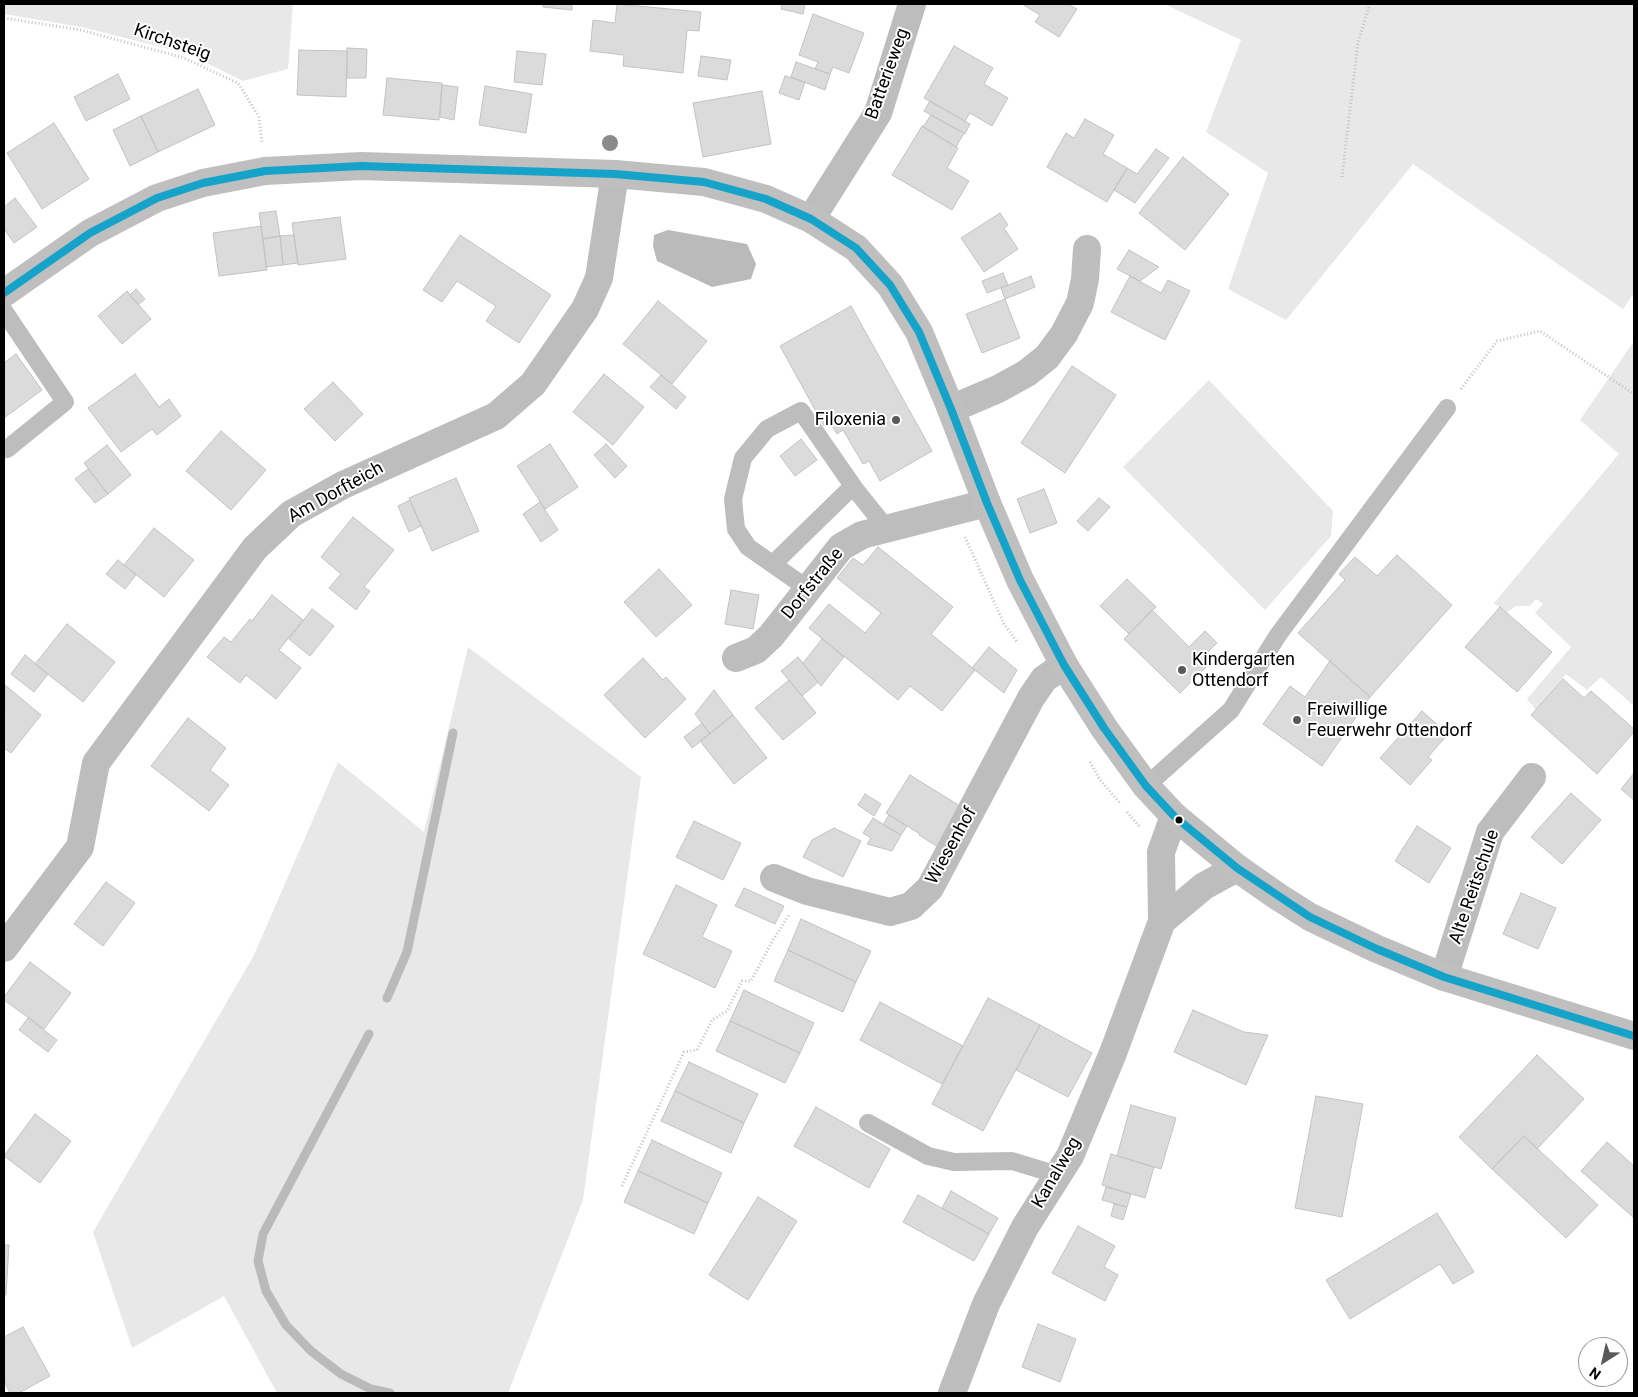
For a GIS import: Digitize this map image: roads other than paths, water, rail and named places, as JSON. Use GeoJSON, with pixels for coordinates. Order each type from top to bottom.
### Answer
{"type":"FeatureCollection","features":[{"type":"Feature","properties":{"kind":"main road"},"geometry":{"type":"LineString","coordinates":[[4,293],[90,233],[157,198],[203,183],[265,170],[361,166],[615,174],[704,182],[766,199],[811,218],[856,248],[890,285],[918,332],[951,409],[987,503],[1020,580],[1054,672],[1104,728],[1146,786],[1174,816],[1237,868],[1277,896],[1317,920],[1377,949],[1444,977],[1634,1036]]}},
{"type":"Feature","properties":{"kind":"street","name":"Batterieweg"},"geometry":{"type":"LineString","coordinates":[[811,218],[878,113],[912,4]]}},
{"type":"Feature","properties":{"kind":"street","name":"Am Dorfteich"},"geometry":{"type":"LineString","coordinates":[[4,948],[80,847],[96,763],[256,548],[291,514],[343,485],[496,416],[534,384],[585,310],[599,278],[615,174]]}},
{"type":"Feature","properties":{"kind":"street"},"geometry":{"type":"LineString","coordinates":[[951,409],[998,389],[1027,373],[1047,356],[1064,334],[1080,303],[1085,279],[1087,249]]}},
{"type":"Feature","properties":{"kind":"street","name":"Dorfstraße"},"geometry":{"type":"LineString","coordinates":[[736,658],[756,650],[771,636],[841,547],[862,535],[987,503]]}},
{"type":"Feature","properties":{"kind":"street","name":"Wiesenhof"},"geometry":{"type":"LineString","coordinates":[[774,878],[807,891],[890,912],[911,906],[930,888],[1031,698],[1054,672]]}},
{"type":"Feature","properties":{"kind":"street","name":"Alte Reitschule"},"geometry":{"type":"LineString","coordinates":[[1444,977],[1490,832],[1532,777]]}},
{"type":"Feature","properties":{"kind":"street","name":"Kanalweg"},"geometry":{"type":"LineString","coordinates":[[952,1393],[986,1304],[1025,1227],[1070,1156],[1113,1053],[1162,921],[1161,852],[1174,816]]}},
{"type":"Feature","properties":{"kind":"street","name":"Kanalweg"},"geometry":{"type":"LineString","coordinates":[[1162,921],[1204,886],[1237,868]]}},
{"type":"Feature","properties":{"kind":"lane"},"geometry":{"type":"LineString","coordinates":[[4,311],[65,402],[6,450]]}},
{"type":"Feature","properties":{"kind":"lane"},"geometry":{"type":"LineString","coordinates":[[1146,786],[1232,710],[1278,635],[1447,408]]}},
{"type":"Feature","properties":{"kind":"lane"},"geometry":{"type":"LineString","coordinates":[[808,589],[748,547],[736,529],[733,499],[743,458],[766,429],[801,411],[853,486],[887,529]]}},
{"type":"Feature","properties":{"kind":"lane"},"geometry":{"type":"LineString","coordinates":[[773,564],[853,486]]}},
{"type":"Feature","properties":{"kind":"lane"},"geometry":{"type":"LineString","coordinates":[[868,1123],[928,1156],[954,1162],[1012,1161],[1058,1175]]}},
{"type":"Feature","properties":{"kind":"waterway"},"geometry":{"type":"LineString","coordinates":[[387,998],[407,952],[453,733]]}},
{"type":"Feature","properties":{"kind":"waterway"},"geometry":{"type":"LineString","coordinates":[[369,1034],[263,1234],[258,1261],[266,1291],[286,1325],[311,1351],[341,1374],[371,1389],[390,1393]]}},
{"type":"Feature","properties":{"kind":"place","name":"Filoxenia"},"geometry":{"type":"Point","coordinates":[896,420]}},
{"type":"Feature","properties":{"kind":"place","name":"Kindergarten Ottendorf"},"geometry":{"type":"Point","coordinates":[1182,670]}},
{"type":"Feature","properties":{"kind":"place","name":"Freiwillige Feuerwehr Ottendorf"},"geometry":{"type":"Point","coordinates":[1297,720]}}]}
